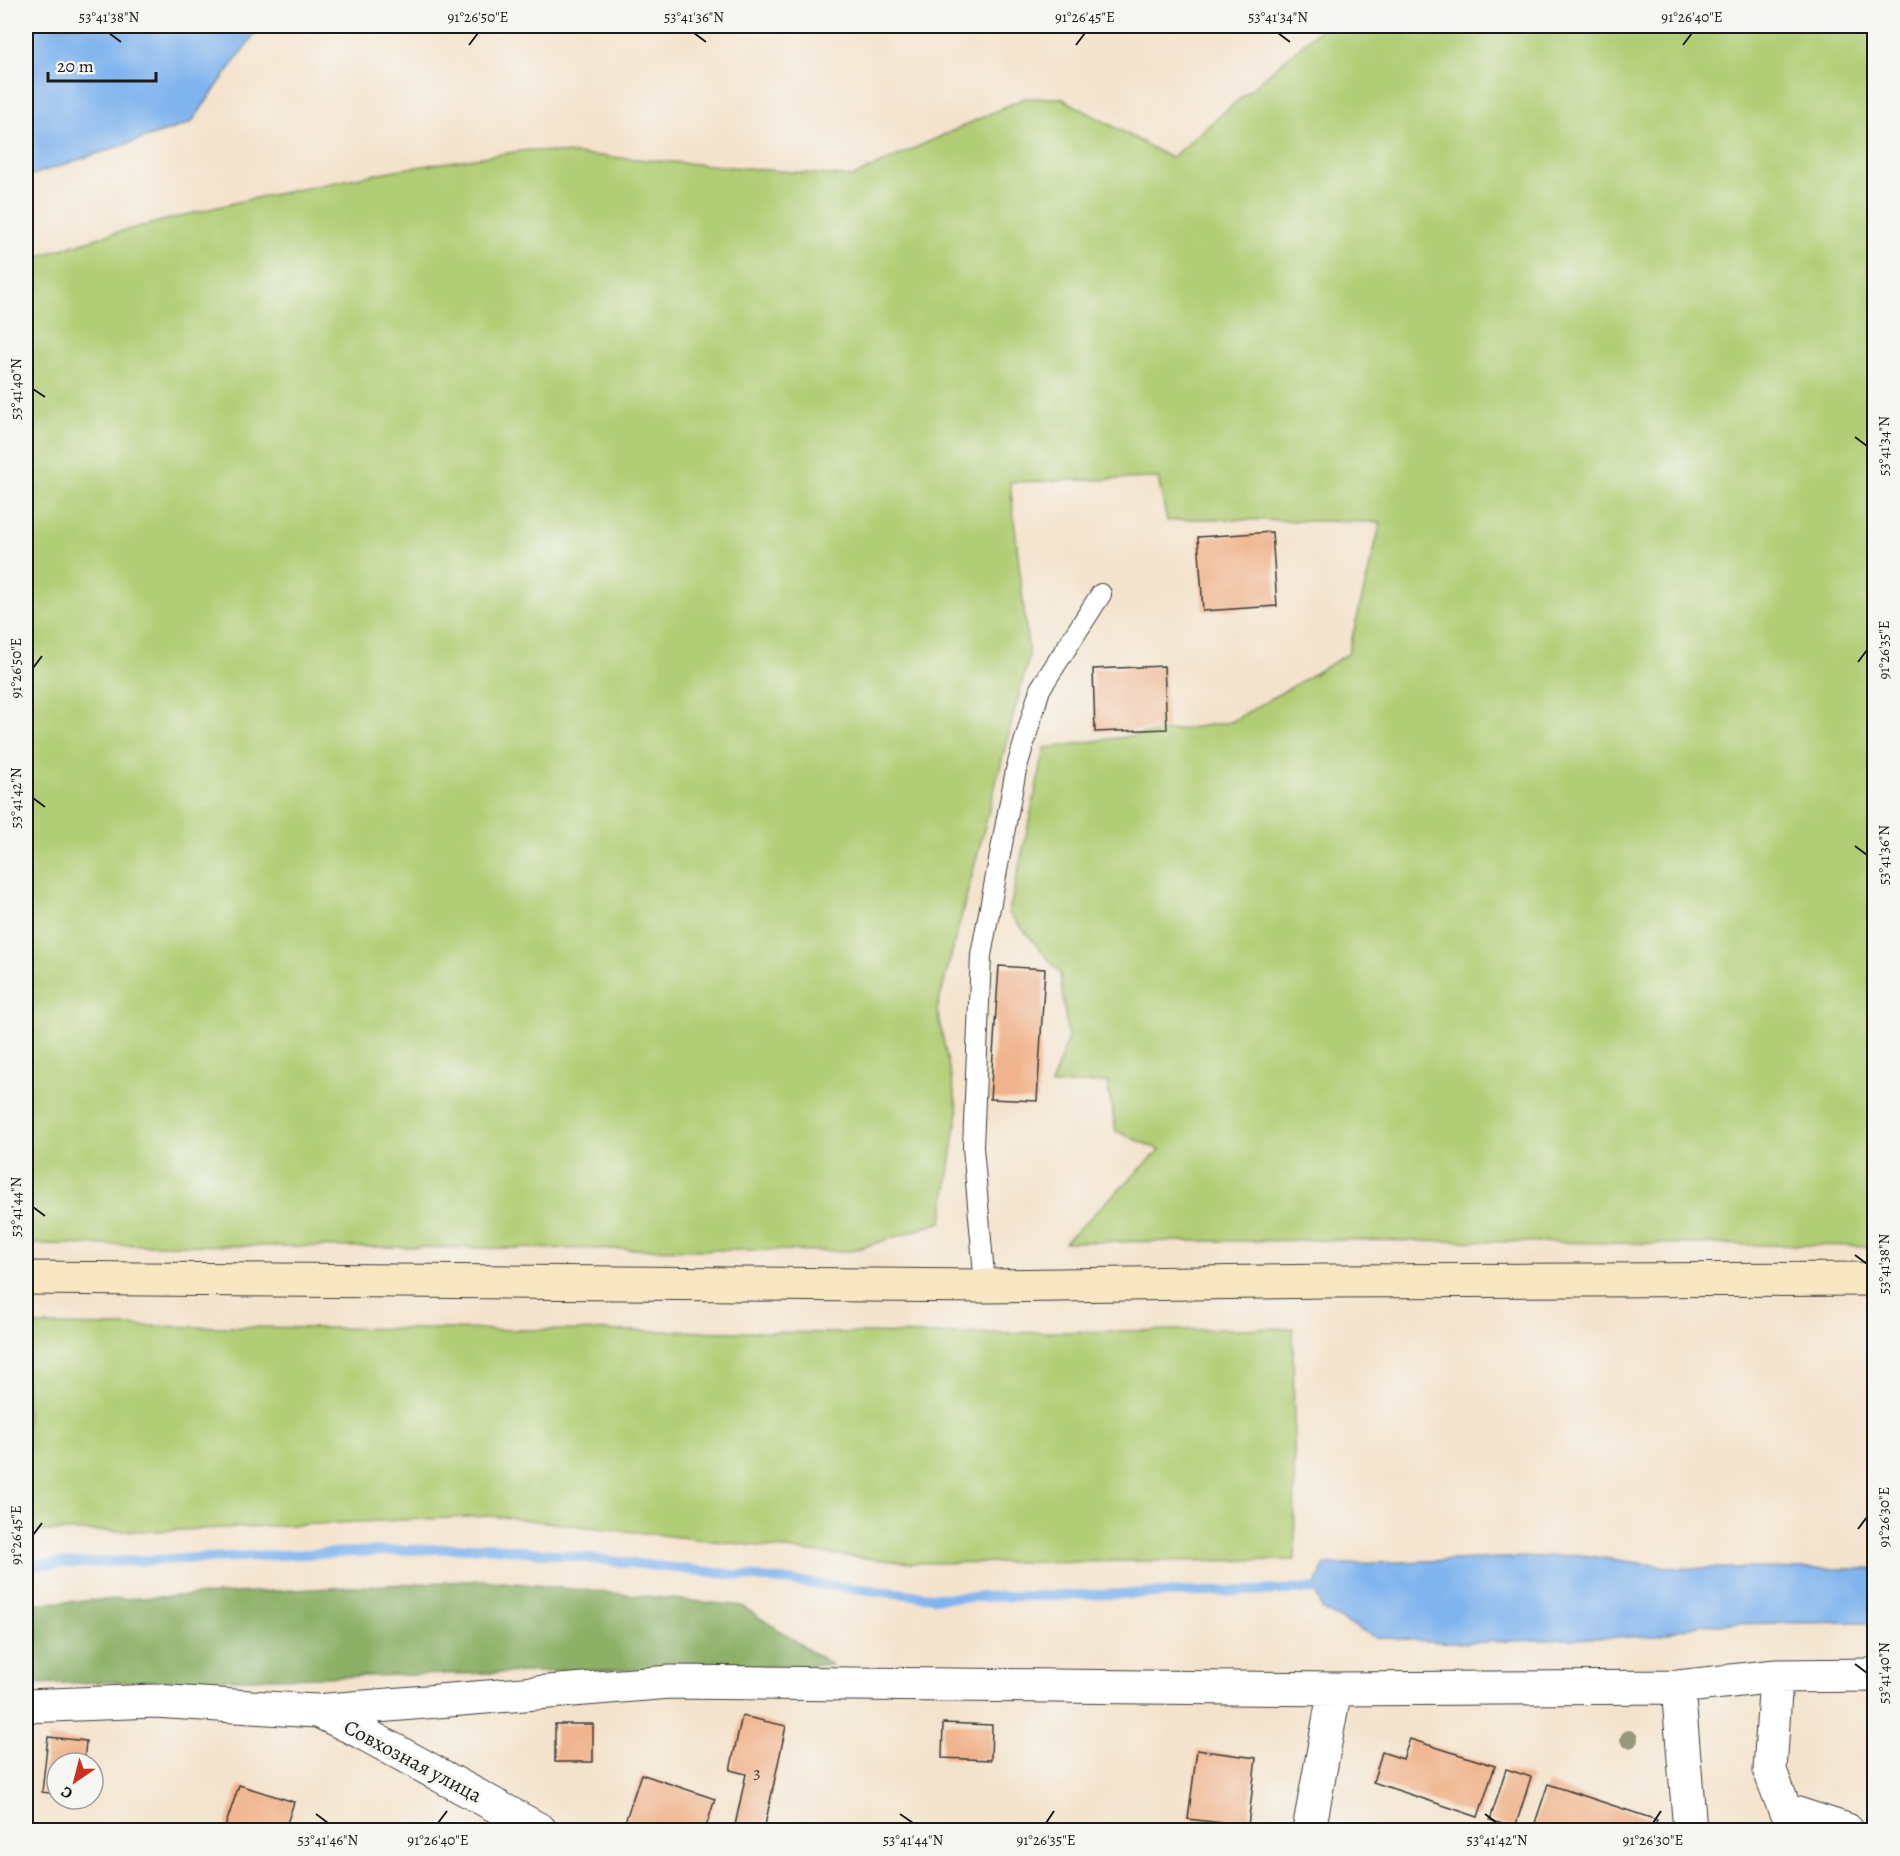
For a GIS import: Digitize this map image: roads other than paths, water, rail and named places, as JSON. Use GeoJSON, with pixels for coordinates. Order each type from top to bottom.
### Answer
{"type":"FeatureCollection","features":[{"type":"Feature","properties":{"kind":"main road"},"geometry":{"type":"LineString","coordinates":[[26,1278],[985,1286],[1325,1281],[1875,1279]]}},
{"type":"Feature","properties":{"kind":"street"},"geometry":{"type":"LineString","coordinates":[[26,1706],[154,1701],[316,1711],[670,1682],[1335,1689],[1678,1687],[1776,1676],[1875,1675]]}},
{"type":"Feature","properties":{"kind":"street"},"geometry":{"type":"LineString","coordinates":[[1776,1676],[1770,1771],[1785,1810],[1846,1830]]}},
{"type":"Feature","properties":{"kind":"street"},"geometry":{"type":"LineString","coordinates":[[1678,1687],[1690,1830]]}},
{"type":"Feature","properties":{"kind":"street"},"geometry":{"type":"LineString","coordinates":[[1310,1830],[1335,1689]]}},
{"type":"Feature","properties":{"kind":"street","name":"Совхозная улица"},"geometry":{"type":"LineString","coordinates":[[316,1711],[361,1732],[540,1830]]}},
{"type":"Feature","properties":{"kind":"lane"},"geometry":{"type":"LineString","coordinates":[[985,1286],[973,1147],[981,955],[1016,770],[1040,689],[1101,594]]}},
{"type":"Feature","properties":{"kind":"water"},"geometry":{"type":"Polygon","coordinates":[[[26,26],[260,26],[191,123],[26,177],[26,26]]]}},
{"type":"Feature","properties":{"kind":"water"},"geometry":{"type":"Polygon","coordinates":[[[1581,1555],[1676,1568],[1874,1569],[1874,1622],[1702,1624],[1657,1636],[1454,1643],[1375,1637],[1322,1610],[1315,1587],[1324,1565],[1581,1555]]]}},
{"type":"Feature","properties":{"kind":"waterway"},"geometry":{"type":"LineString","coordinates":[[26,1565],[488,1547],[940,1598],[1329,1589]]}}]}
